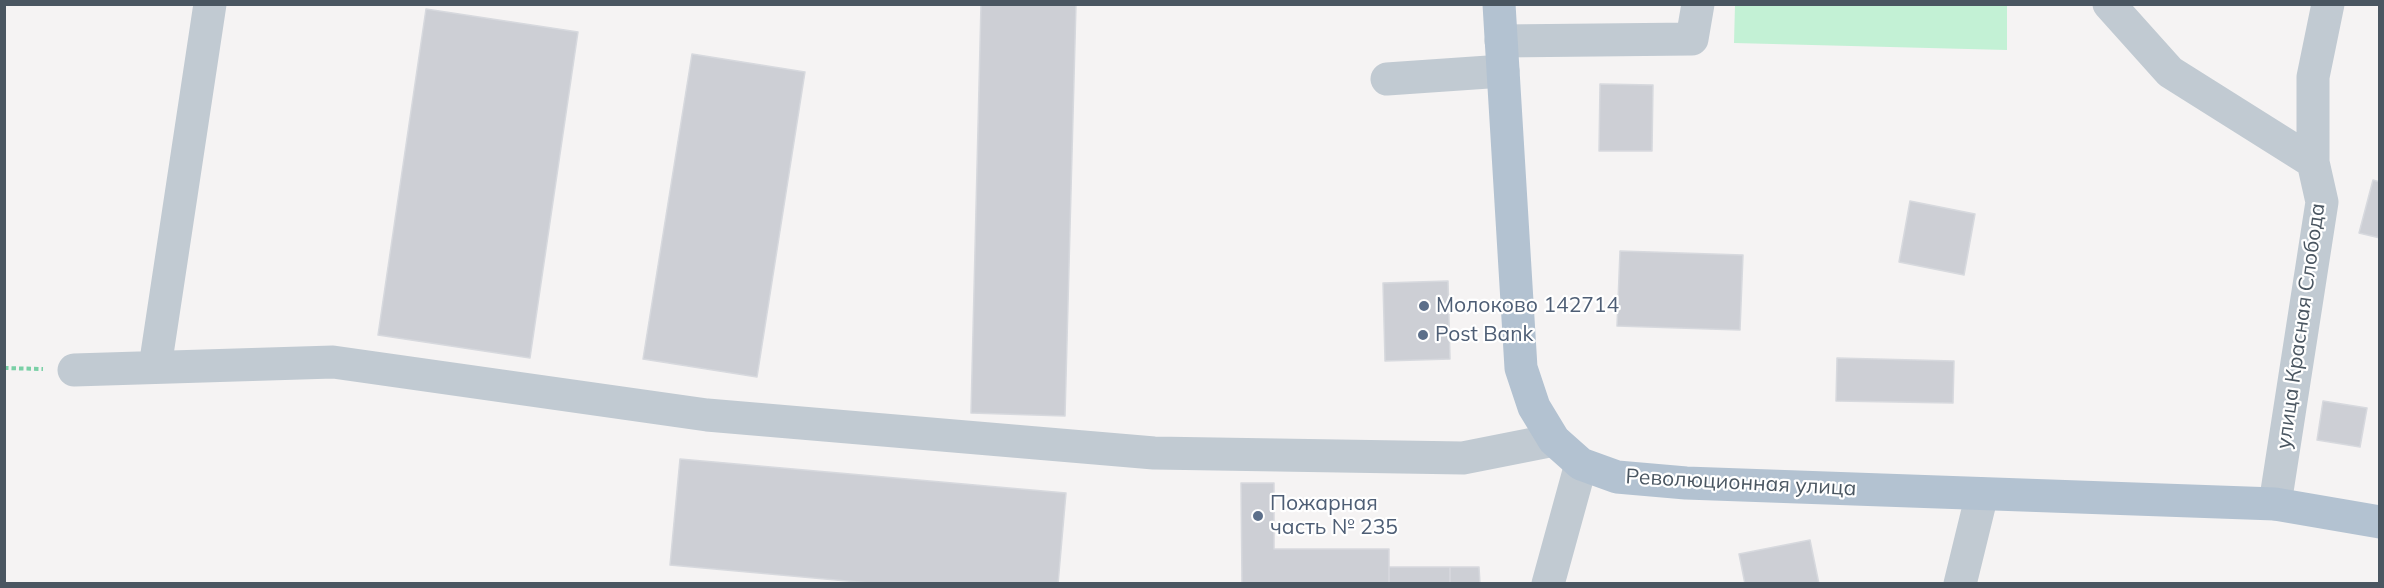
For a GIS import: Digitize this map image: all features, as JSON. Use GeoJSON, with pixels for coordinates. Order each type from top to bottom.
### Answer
{"type":"FeatureCollection","features":[{"type":"Feature","properties":{"kind":"main road","name":"Революционная улица"},"geometry":{"type":"LineString","coordinates":[[1499,4],[1521,368],[1534,407],[1554,440],[1581,464],[1617,477],[1686,483],[2275,504],[2379,522]]}},
{"type":"Feature","properties":{"kind":"street"},"geometry":{"type":"LineString","coordinates":[[154,367],[210,4]]}},
{"type":"Feature","properties":{"kind":"street"},"geometry":{"type":"LineString","coordinates":[[1387,79],[1502,56],[1692,39],[1698,4]]}},
{"type":"Feature","properties":{"kind":"street"},"geometry":{"type":"LineString","coordinates":[[2109,4],[2170,72],[2313,162]]}},
{"type":"Feature","properties":{"kind":"street","name":"улица Красная Слобода"},"geometry":{"type":"LineString","coordinates":[[2275,504],[2322,202],[2313,162],[2313,76],[2328,4]]}},
{"type":"Feature","properties":{"kind":"street"},"geometry":{"type":"LineString","coordinates":[[74,370],[333,362],[707,415],[1154,453],[1463,458],[1554,440]]}},
{"type":"Feature","properties":{"kind":"street"},"geometry":{"type":"LineString","coordinates":[[1548,584],[1581,464]]}},
{"type":"Feature","properties":{"kind":"street"},"geometry":{"type":"LineString","coordinates":[[1960,584],[1982,494]]}},
{"type":"Feature","properties":{"kind":"green space"},"geometry":{"type":"Polygon","coordinates":[[[1735,5],[2007,5],[2007,50],[1734,43],[1735,5]]]}},
{"type":"Feature","properties":{"kind":"building"},"geometry":{"type":"Polygon","coordinates":[[[981,4],[1076,4],[1065,416],[971,413],[981,4]]]}},
{"type":"Feature","properties":{"kind":"building"},"geometry":{"type":"Polygon","coordinates":[[[426,9],[578,32],[530,358],[378,335],[426,9]]]}},
{"type":"Feature","properties":{"kind":"building"},"geometry":{"type":"Polygon","coordinates":[[[692,54],[805,72],[757,377],[643,359],[692,54]]]}},
{"type":"Feature","properties":{"kind":"building"},"geometry":{"type":"Polygon","coordinates":[[[1600,84],[1653,85],[1652,151],[1599,151],[1600,84]]]}},
{"type":"Feature","properties":{"kind":"building"},"geometry":{"type":"Polygon","coordinates":[[[2373,180],[2380,182],[2380,238],[2359,233],[2373,180]]]}},
{"type":"Feature","properties":{"kind":"building"},"geometry":{"type":"Polygon","coordinates":[[[1910,201],[1975,214],[1964,275],[1899,262],[1910,201]]]}},
{"type":"Feature","properties":{"kind":"building"},"geometry":{"type":"Polygon","coordinates":[[[1620,251],[1743,255],[1740,330],[1617,326],[1620,251]]]}},
{"type":"Feature","properties":{"kind":"building"},"geometry":{"type":"Polygon","coordinates":[[[1448,281],[1450,359],[1385,361],[1383,283],[1448,281]]]}},
{"type":"Feature","properties":{"kind":"building"},"geometry":{"type":"Polygon","coordinates":[[[1837,358],[1954,361],[1953,403],[1836,401],[1837,358]]]}},
{"type":"Feature","properties":{"kind":"building"},"geometry":{"type":"Polygon","coordinates":[[[2323,401],[2367,408],[2360,447],[2317,440],[2323,401]]]}},
{"type":"Feature","properties":{"kind":"building"},"geometry":{"type":"Polygon","coordinates":[[[680,459],[1066,493],[1058,584],[880,584],[670,565],[680,459]]]}},
{"type":"Feature","properties":{"kind":"building","name":"Пожарная часть № 235"},"geometry":{"type":"Polygon","coordinates":[[[1241,483],[1274,483],[1274,549],[1389,549],[1389,584],[1242,584],[1241,483]]]}},
{"type":"Feature","properties":{"kind":"building"},"geometry":{"type":"Polygon","coordinates":[[[1810,540],[1819,584],[1745,584],[1739,554],[1810,540]]]}},
{"type":"Feature","properties":{"kind":"building"},"geometry":{"type":"Polygon","coordinates":[[[1389,567],[1450,567],[1450,584],[1389,584],[1389,567]]]}},
{"type":"Feature","properties":{"kind":"building"},"geometry":{"type":"Polygon","coordinates":[[[1450,567],[1479,567],[1480,584],[1450,584],[1450,567]]]}},
{"type":"Feature","properties":{"kind":"place","name":"Молоково 142714"},"geometry":{"type":"Point","coordinates":[1424,306]}},
{"type":"Feature","properties":{"kind":"place","name":"Post Bank"},"geometry":{"type":"Point","coordinates":[1423,335]}},
{"type":"Feature","properties":{"kind":"place","name":"Пожарная часть № 235"},"geometry":{"type":"Point","coordinates":[1258,516]}}]}
